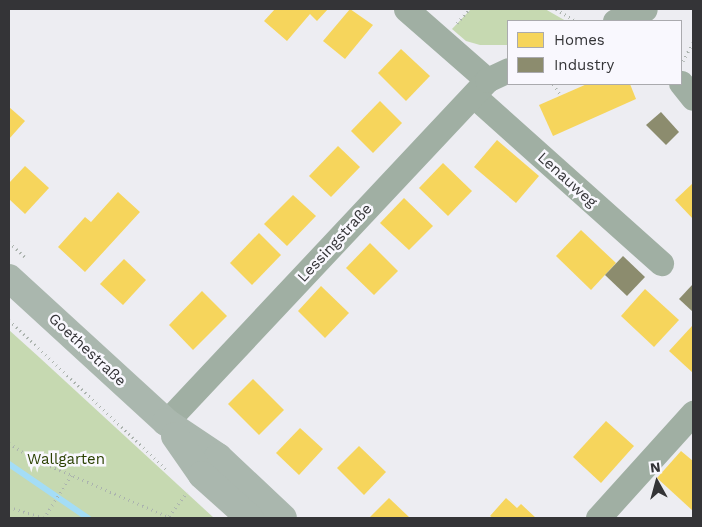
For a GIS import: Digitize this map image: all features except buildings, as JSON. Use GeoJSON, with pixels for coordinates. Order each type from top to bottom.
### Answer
{"type":"FeatureCollection","features":[{"type":"Feature","properties":{"kind":"main road","name":"Goethestraße"},"geometry":{"type":"LineString","coordinates":[[9,278],[166,422],[218,457],[283,518]]}},
{"type":"Feature","properties":{"kind":"main road","name":"Goethestraße"},"geometry":{"type":"LineString","coordinates":[[166,422],[202,475],[250,518]]}},
{"type":"Feature","properties":{"kind":"street","name":"Lenauweg"},"geometry":{"type":"LineString","coordinates":[[406,9],[490,82],[661,263]]}},
{"type":"Feature","properties":{"kind":"street","name":"Lessingstraße"},"geometry":{"type":"LineString","coordinates":[[166,422],[490,82]]}},
{"type":"Feature","properties":{"kind":"street"},"geometry":{"type":"LineString","coordinates":[[682,84],[693,98]]}},
{"type":"Feature","properties":{"kind":"street"},"geometry":{"type":"LineString","coordinates":[[598,518],[693,414]]}},
{"type":"Feature","properties":{"kind":"path"},"geometry":{"type":"LineString","coordinates":[[452,29],[469,9]]}},
{"type":"Feature","properties":{"kind":"path"},"geometry":{"type":"LineString","coordinates":[[556,9],[574,20]]}},
{"type":"Feature","properties":{"kind":"path"},"geometry":{"type":"LineString","coordinates":[[682,66],[693,42]]}},
{"type":"Feature","properties":{"kind":"path"},"geometry":{"type":"LineString","coordinates":[[554,85],[561,96]]}},
{"type":"Feature","properties":{"kind":"path"},"geometry":{"type":"LineString","coordinates":[[9,320],[174,477]]}},
{"type":"Feature","properties":{"kind":"path"},"geometry":{"type":"LineString","coordinates":[[9,443],[32,458],[170,517],[188,490]]}},
{"type":"Feature","properties":{"kind":"path"},"geometry":{"type":"LineString","coordinates":[[9,507],[44,518],[52,501],[72,474]]}},
{"type":"Feature","properties":{"kind":"path"},"geometry":{"type":"LineString","coordinates":[[181,483],[194,496]]}},
{"type":"Feature","properties":{"kind":"green space"},"geometry":{"type":"Polygon","coordinates":[[[471,9],[545,9],[564,20],[507,20],[507,45],[480,45],[466,41],[452,29],[471,9]]]}},
{"type":"Feature","properties":{"kind":"green space","name":"Wallgarten"},"geometry":{"type":"Polygon","coordinates":[[[9,330],[40,358],[214,518],[9,518],[9,330]]]}},
{"type":"Feature","properties":{"kind":"waterway"},"geometry":{"type":"LineString","coordinates":[[9,464],[88,518]]}}]}
